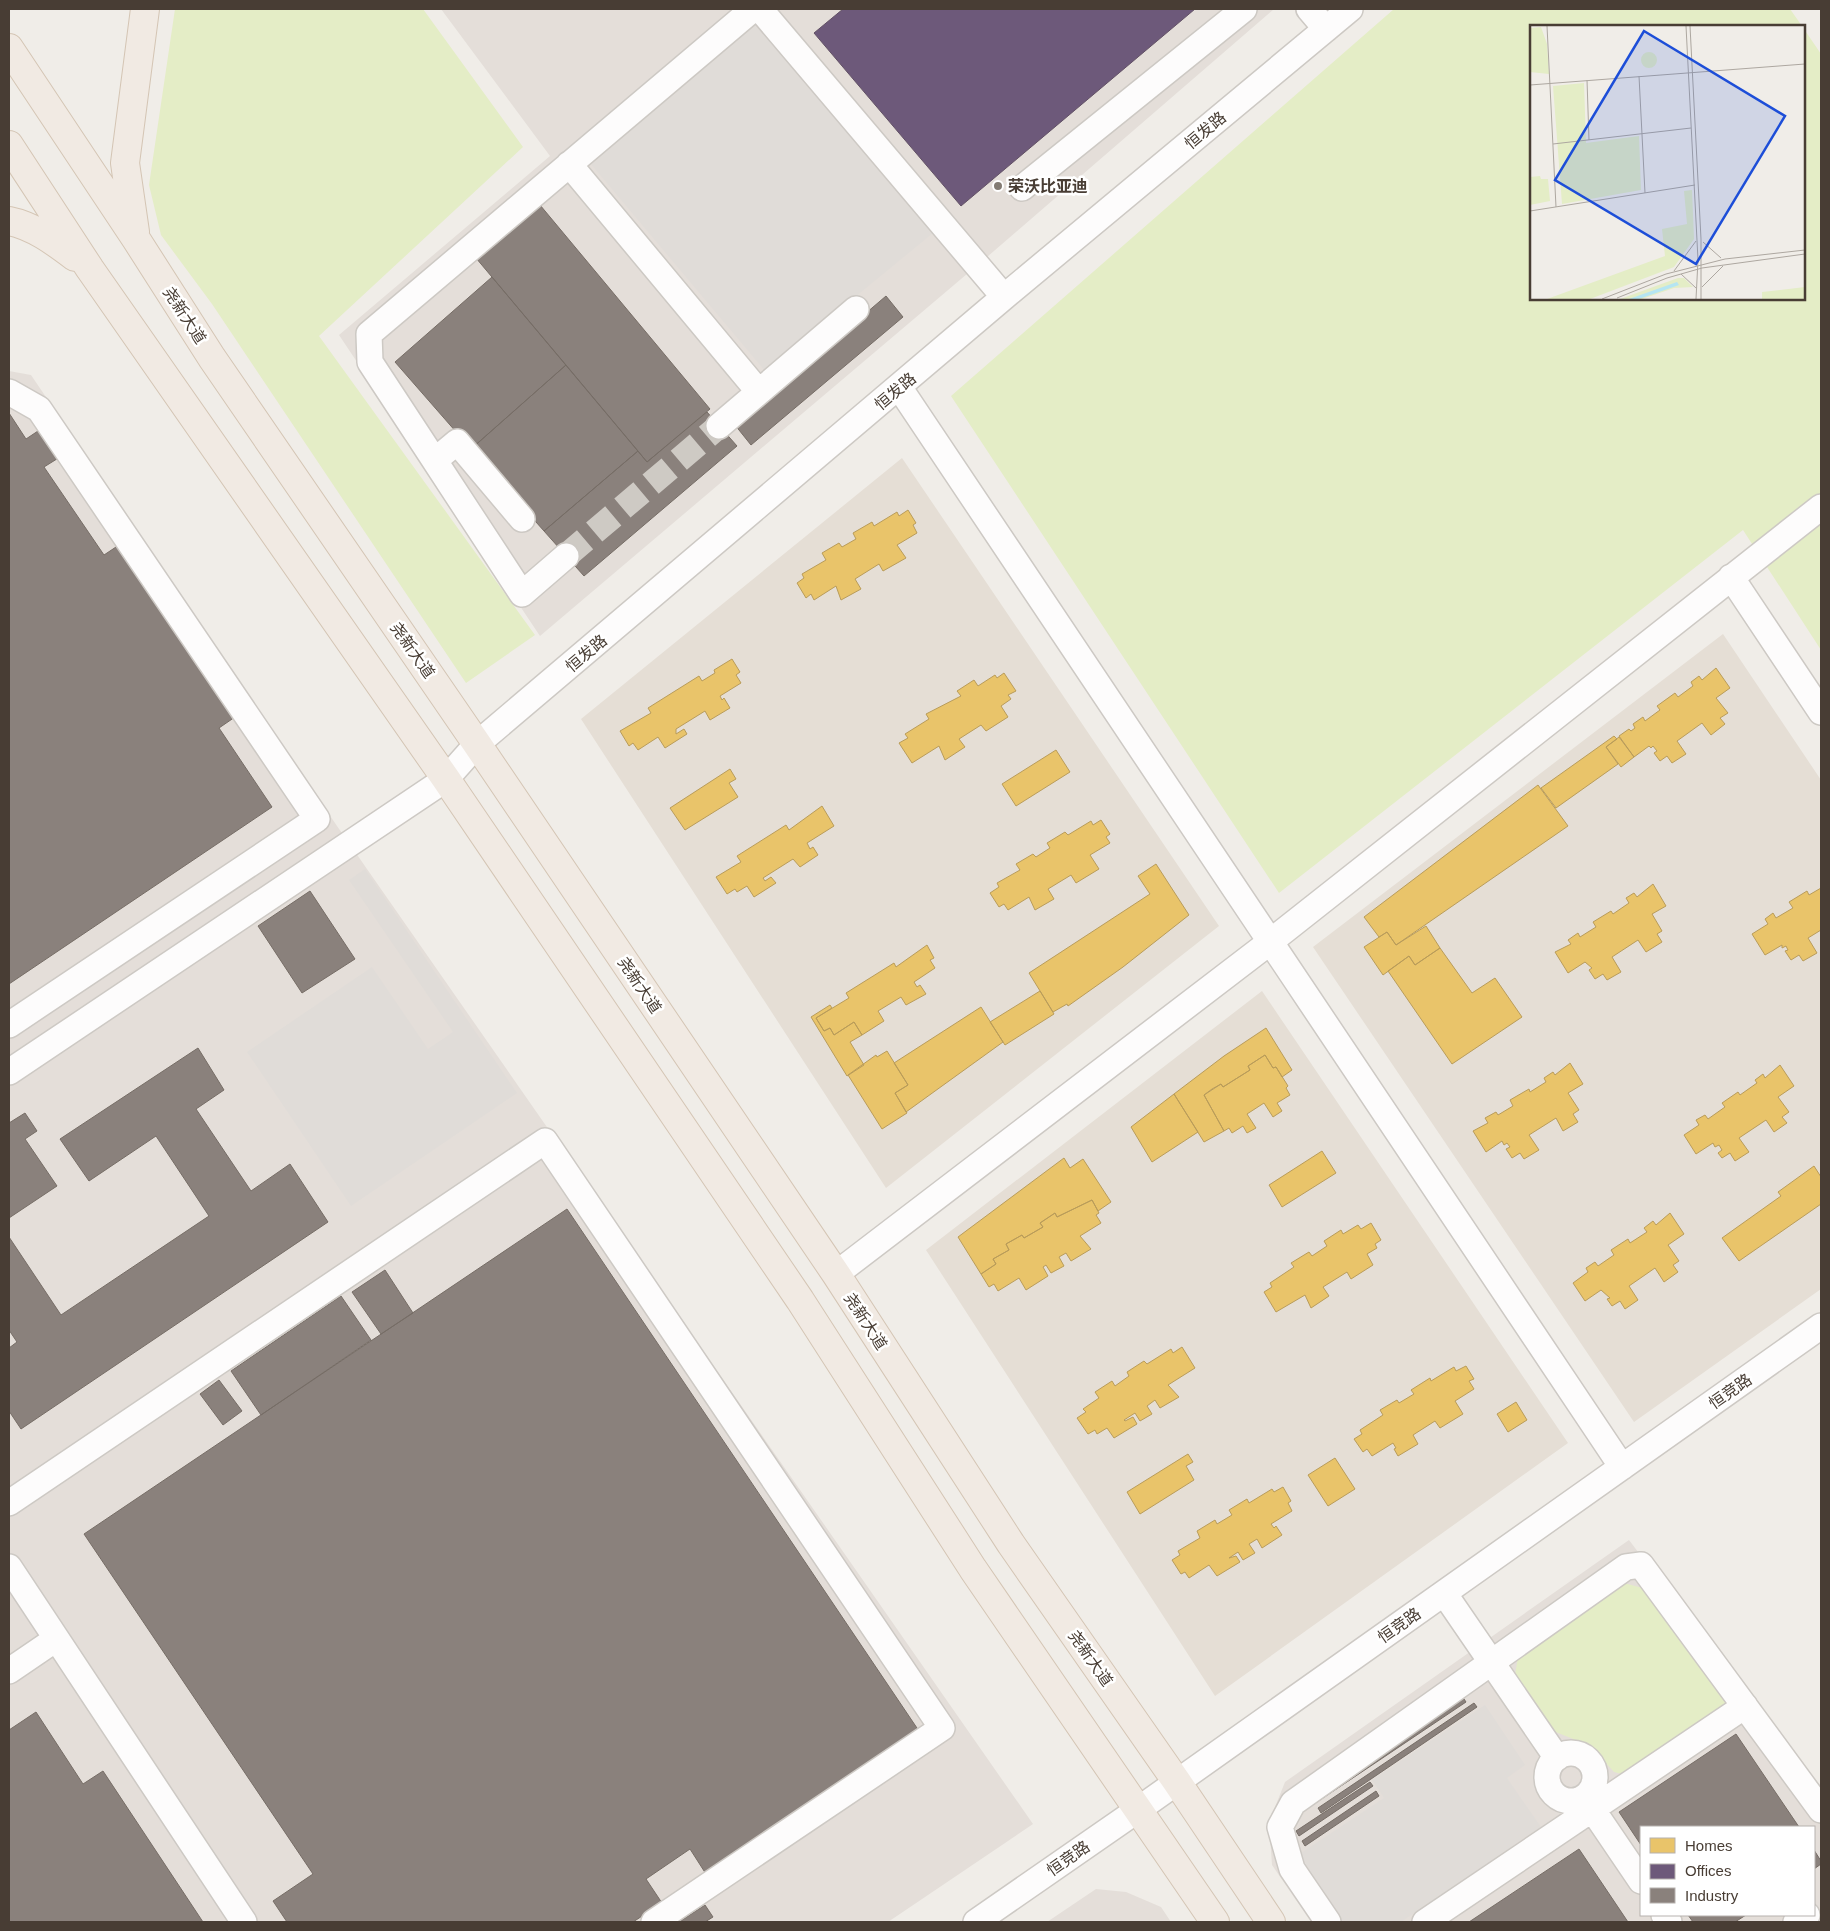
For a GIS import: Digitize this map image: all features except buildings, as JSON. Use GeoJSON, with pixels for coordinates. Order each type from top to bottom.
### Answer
{"type":"FeatureCollection","features":[{"type":"Feature","properties":{"kind":"main road"},"geometry":{"type":"LineString","coordinates":[[136,239],[125,163],[145,9]]}},
{"type":"Feature","properties":{"kind":"main road","name":"尧新大道"},"geometry":{"type":"LineString","coordinates":[[9,48],[136,239],[212,358],[477,744],[836,1274],[1011,1544],[1177,1782],[1271,1922]]}},
{"type":"Feature","properties":{"kind":"main road"},"geometry":{"type":"LineString","coordinates":[[9,145],[90,269],[446,779],[794,1292],[973,1569],[1215,1922]]}},
{"type":"Feature","properties":{"kind":"main road"},"geometry":{"type":"LineString","coordinates":[[9,221],[47,236],[90,269]]}},
{"type":"Feature","properties":{"kind":"street"},"geometry":{"type":"LineString","coordinates":[[566,556],[522,594],[370,362],[369,334],[752,9]]}},
{"type":"Feature","properties":{"kind":"street"},"geometry":{"type":"LineString","coordinates":[[760,9],[1004,297]]}},
{"type":"Feature","properties":{"kind":"street"},"geometry":{"type":"LineString","coordinates":[[1022,188],[1244,9]]}},
{"type":"Feature","properties":{"kind":"street"},"geometry":{"type":"LineString","coordinates":[[1309,9],[1326,29]]}},
{"type":"Feature","properties":{"kind":"street","name":"恒发路"},"geometry":{"type":"LineString","coordinates":[[9,1072],[446,779],[477,744],[1004,297],[1350,9]]}},
{"type":"Feature","properties":{"kind":"street"},"geometry":{"type":"LineString","coordinates":[[569,164],[759,392]]}},
{"type":"Feature","properties":{"kind":"street"},"geometry":{"type":"LineString","coordinates":[[719,426],[856,309]]}},
{"type":"Feature","properties":{"kind":"street"},"geometry":{"type":"LineString","coordinates":[[899,387],[1622,1467]]}},
{"type":"Feature","properties":{"kind":"street"},"geometry":{"type":"LineString","coordinates":[[9,392],[39,409],[317,819],[9,1025]]}},
{"type":"Feature","properties":{"kind":"street"},"geometry":{"type":"LineString","coordinates":[[431,455],[439,457],[457,442],[522,519]]}},
{"type":"Feature","properties":{"kind":"street"},"geometry":{"type":"LineString","coordinates":[[836,1274],[1270,942],[1731,576],[1821,507]]}},
{"type":"Feature","properties":{"kind":"street"},"geometry":{"type":"LineString","coordinates":[[1731,576],[1821,712]]}},
{"type":"Feature","properties":{"kind":"street"},"geometry":{"type":"LineString","coordinates":[[9,1503],[545,1141],[942,1728],[654,1922]]}},
{"type":"Feature","properties":{"kind":"street","name":"恒竞路"},"geometry":{"type":"LineString","coordinates":[[976,1922],[1139,1809],[1821,1326]]}},
{"type":"Feature","properties":{"kind":"street"},"geometry":{"type":"LineString","coordinates":[[1328,1922],[1292,1869],[1280,1827],[1293,1803],[1626,1567],[1641,1566],[1821,1810]]}},
{"type":"Feature","properties":{"kind":"street"},"geometry":{"type":"LineString","coordinates":[[9,1567],[244,1922]]}},
{"type":"Feature","properties":{"kind":"street"},"geometry":{"type":"LineString","coordinates":[[1444,1593],[1557,1758]]}},
{"type":"Feature","properties":{"kind":"street"},"geometry":{"type":"LineString","coordinates":[[9,1671],[56,1639]]}},
{"type":"Feature","properties":{"kind":"street"},"geometry":{"type":"LineString","coordinates":[[1425,1922],[1588,1804],[1745,1706]]}},
{"type":"Feature","properties":{"kind":"street"},"geometry":{"type":"LineString","coordinates":[[1588,1804],[1595,1781],[1592,1766],[1581,1755],[1572,1753],[1557,1758],[1550,1765],[1547,1774],[1551,1790],[1564,1800],[1588,1804],[1640,1880]]}},
{"type":"Feature","properties":{"kind":"shaded area"},"geometry":{"type":"Polygon","coordinates":[[[441,9],[1274,9],[987,257],[540,636],[339,335],[550,156],[441,9]]]}},
{"type":"Feature","properties":{"kind":"shaded area"},"geometry":{"type":"Polygon","coordinates":[[[753,20],[933,233],[765,371],[590,163],[753,20]]]}},
{"type":"Feature","properties":{"kind":"shaded area"},"geometry":{"type":"Polygon","coordinates":[[[9,371],[31,375],[337,826],[1033,1824],[888,1922],[9,1922],[9,371]]]}},
{"type":"Feature","properties":{"kind":"shaded area"},"geometry":{"type":"Polygon","coordinates":[[[902,458],[1219,926],[886,1188],[581,719],[902,458]]]}},
{"type":"Feature","properties":{"kind":"shaded area"},"geometry":{"type":"Polygon","coordinates":[[[1723,634],[1821,780],[1821,1289],[1634,1422],[1313,947],[1723,634]]]}},
{"type":"Feature","properties":{"kind":"shaded area"},"geometry":{"type":"Polygon","coordinates":[[[365,869],[517,1093],[351,1206],[247,1052],[372,967],[428,1049],[453,1032],[349,880],[365,869]]]}},
{"type":"Feature","properties":{"kind":"shaded area"},"geometry":{"type":"Polygon","coordinates":[[[1262,991],[1568,1443],[1215,1696],[926,1250],[1262,991]]]}},
{"type":"Feature","properties":{"kind":"shaded area"},"geometry":{"type":"Polygon","coordinates":[[[1629,1540],[1821,1794],[1821,1922],[1311,1922],[1272,1865],[1269,1822],[1285,1782],[1629,1540]]]}},
{"type":"Feature","properties":{"kind":"shaded area"},"geometry":{"type":"Polygon","coordinates":[[[1485,1705],[1525,1765],[1507,1778],[1541,1827],[1401,1922],[1335,1922],[1298,1855],[1384,1798],[1372,1780],[1485,1705]]]}},
{"type":"Feature","properties":{"kind":"shaded area"},"geometry":{"type":"Polygon","coordinates":[[[1096,1889],[1126,1892],[1161,1907],[1171,1922],[1047,1922],[1096,1889]]]}},
{"type":"Feature","properties":{"kind":"green space"},"geometry":{"type":"Polygon","coordinates":[[[175,9],[423,9],[523,147],[319,336],[535,635],[466,683],[212,304],[161,235],[149,185],[175,9]]]}},
{"type":"Feature","properties":{"kind":"green space"},"geometry":{"type":"Polygon","coordinates":[[[1394,9],[1790,9],[1801,25],[1530,25],[1530,300],[1805,300],[1805,30],[1821,54],[1821,650],[1743,530],[1279,893],[951,396],[1394,9]]]}},
{"type":"Feature","properties":{"kind":"green space"},"geometry":{"type":"Polygon","coordinates":[[[1624,1583],[1650,1590],[1729,1697],[1713,1723],[1626,1775],[1614,1772],[1593,1749],[1553,1731],[1515,1675],[1518,1657],[1624,1583]]]}},
{"type":"Feature","properties":{"kind":"tunnel"},"geometry":{"type":"LineString","coordinates":[[566,556],[719,426]]}},
{"type":"Feature","properties":{"kind":"place","name":"荣沃比亚迪"},"geometry":{"type":"Point","coordinates":[998,186]}}]}
